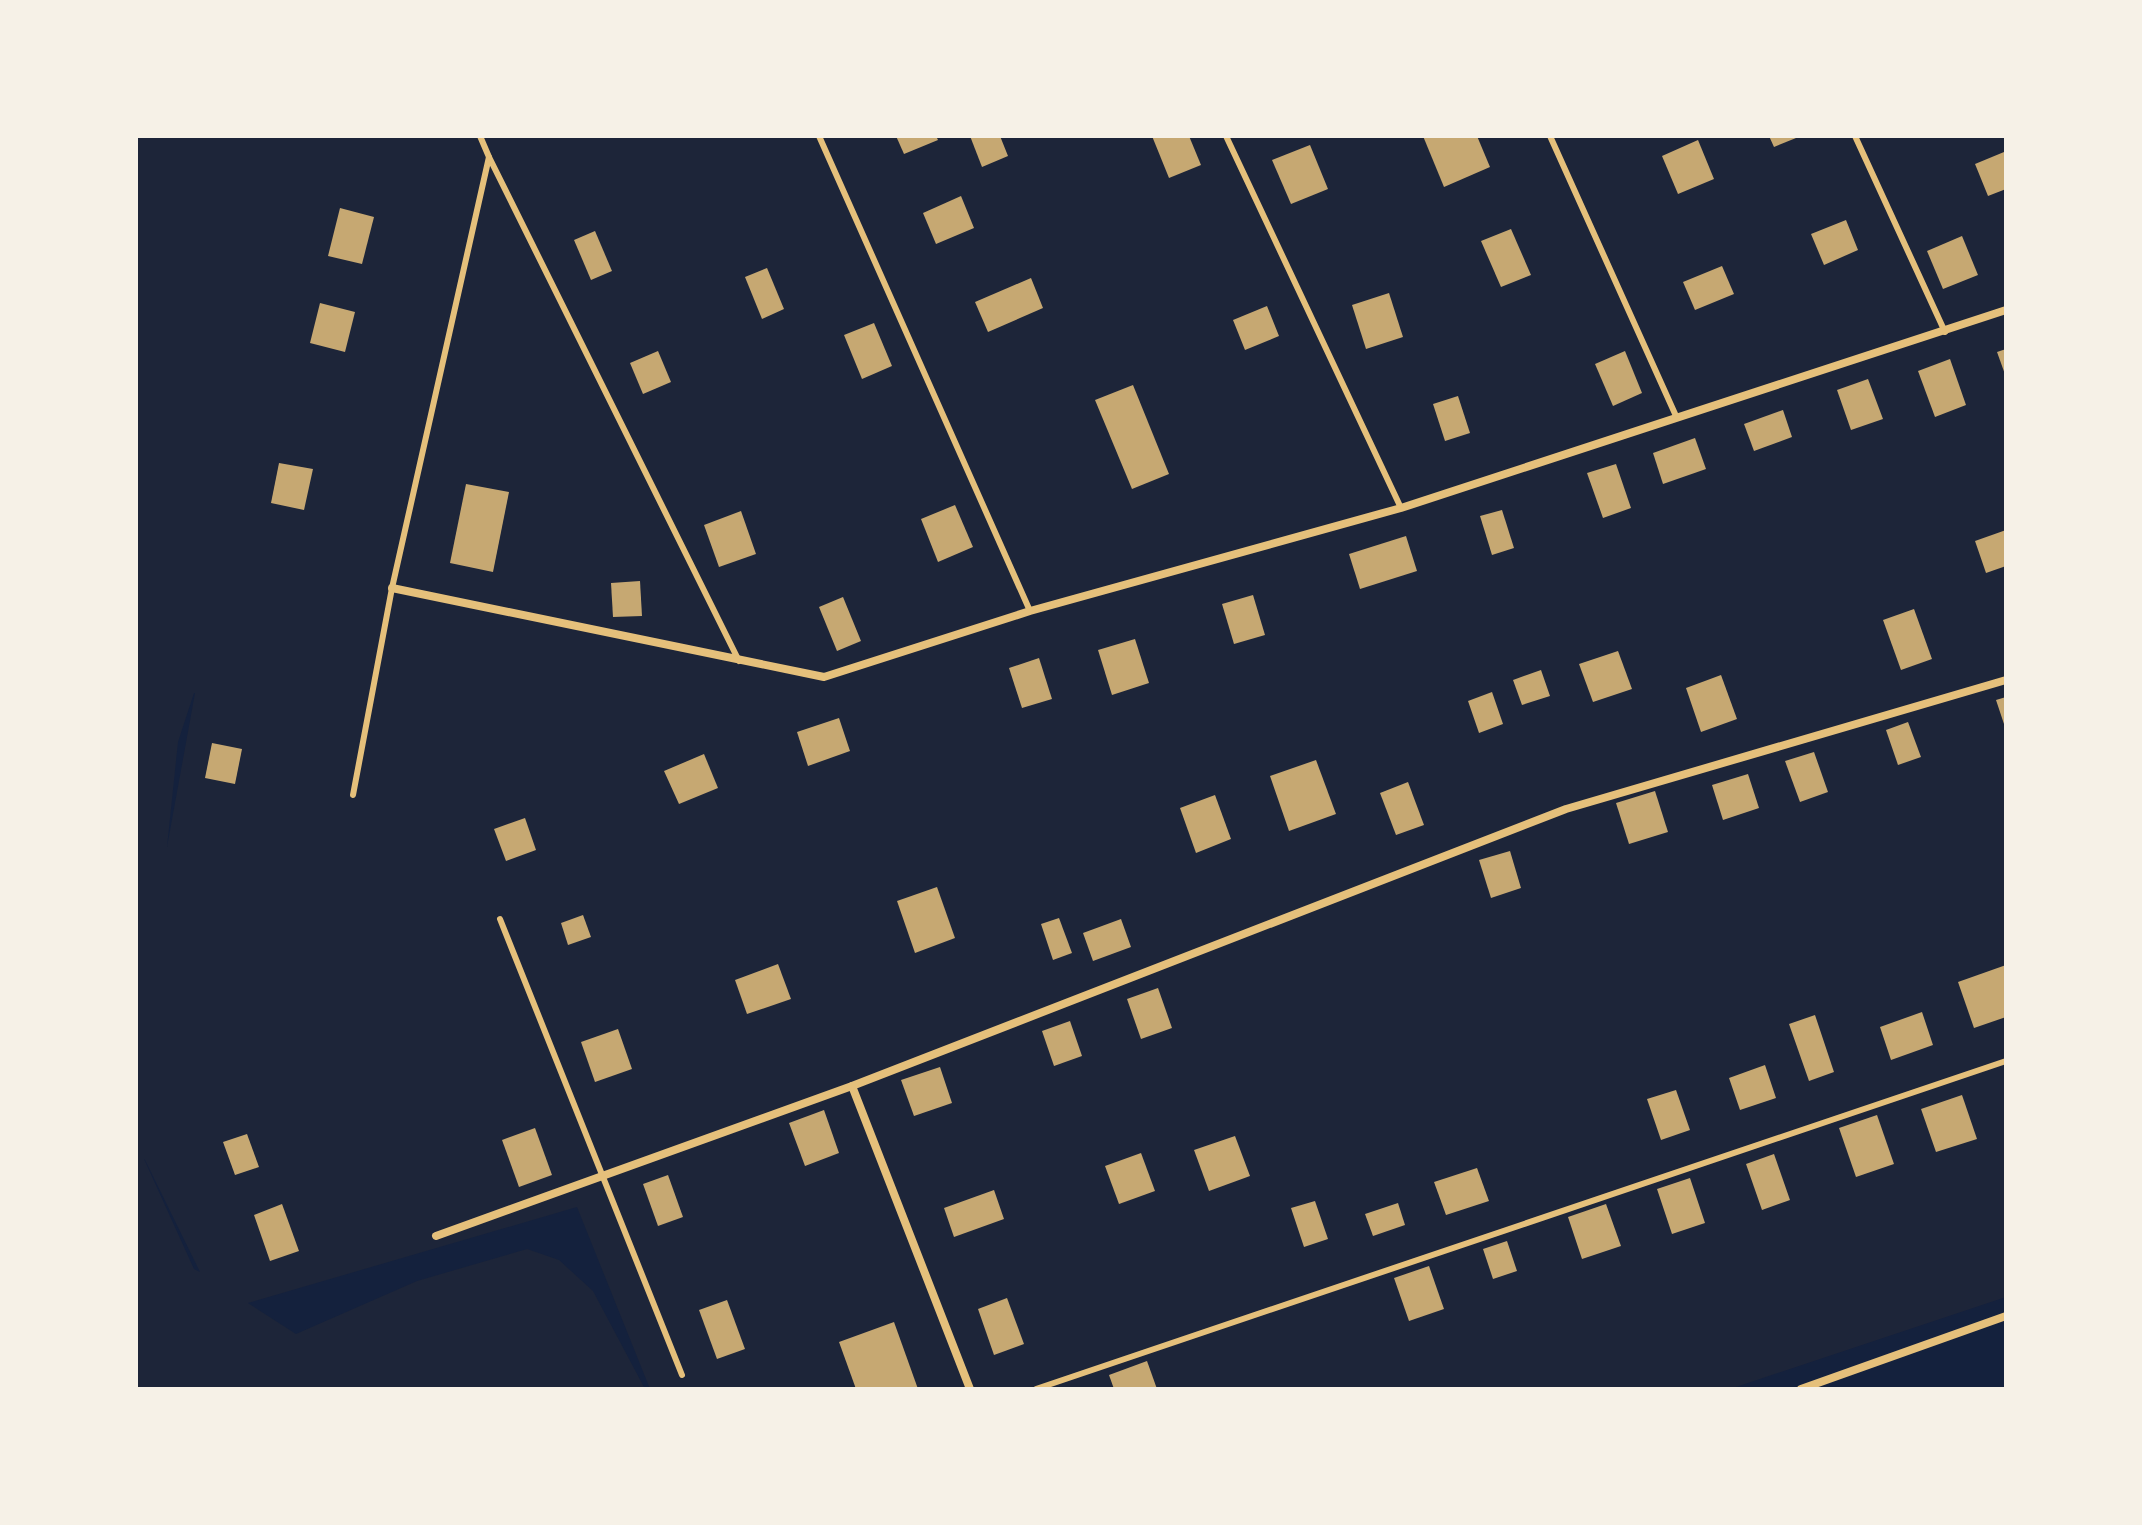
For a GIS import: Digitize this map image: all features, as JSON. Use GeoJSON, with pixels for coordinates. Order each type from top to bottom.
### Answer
{"type":"FeatureCollection","features":[{"type":"Feature","properties":{"kind":"street"},"geometry":{"type":"LineString","coordinates":[[392,588],[824,677],[1030,611],[1401,508],[2006,310]]}},
{"type":"Feature","properties":{"kind":"street"},"geometry":{"type":"LineString","coordinates":[[436,1236],[852,1086],[1566,809],[2006,680]]}},
{"type":"Feature","properties":{"kind":"street"},"geometry":{"type":"LineString","coordinates":[[852,1086],[970,1389]]}},
{"type":"Feature","properties":{"kind":"street"},"geometry":{"type":"LineString","coordinates":[[1801,1389],[2006,1316]]}},
{"type":"Feature","properties":{"kind":"lane"},"geometry":{"type":"LineString","coordinates":[[480,136],[739,661]]}},
{"type":"Feature","properties":{"kind":"lane"},"geometry":{"type":"LineString","coordinates":[[819,136],[1030,611]]}},
{"type":"Feature","properties":{"kind":"lane"},"geometry":{"type":"LineString","coordinates":[[1226,136],[1401,508]]}},
{"type":"Feature","properties":{"kind":"lane"},"geometry":{"type":"LineString","coordinates":[[1550,136],[1676,416]]}},
{"type":"Feature","properties":{"kind":"lane"},"geometry":{"type":"LineString","coordinates":[[1855,136],[1945,332]]}},
{"type":"Feature","properties":{"kind":"lane"},"geometry":{"type":"LineString","coordinates":[[353,795],[392,588],[489,157]]}},
{"type":"Feature","properties":{"kind":"lane"},"geometry":{"type":"LineString","coordinates":[[500,919],[682,1375]]}},
{"type":"Feature","properties":{"kind":"lane"},"geometry":{"type":"LineString","coordinates":[[1036,1389],[2006,1061]]}},
{"type":"Feature","properties":{"kind":"shaded area"},"geometry":{"type":"Polygon","coordinates":[[[136,136],[2006,136],[2006,1297],[1730,1389],[650,1389],[577,1207],[248,1303],[296,1334],[417,1281],[527,1249],[559,1260],[593,1291],[645,1389],[136,1389],[136,136]],[[195,693],[178,742],[167,847],[195,693]],[[145,1160],[194,1269],[200,1272],[145,1160]]]}},
{"type":"Feature","properties":{"kind":"building"},"geometry":{"type":"Polygon","coordinates":[[[896,136],[936,136],[938,140],[904,154],[896,136]]]}},
{"type":"Feature","properties":{"kind":"building"},"geometry":{"type":"Polygon","coordinates":[[[970,136],[1000,136],[1008,156],[982,167],[970,136]]]}},
{"type":"Feature","properties":{"kind":"building"},"geometry":{"type":"Polygon","coordinates":[[[1152,136],[1189,136],[1201,165],[1169,178],[1152,136]]]}},
{"type":"Feature","properties":{"kind":"building"},"geometry":{"type":"Polygon","coordinates":[[[1423,136],[1477,136],[1490,167],[1444,187],[1423,136]]]}},
{"type":"Feature","properties":{"kind":"building"},"geometry":{"type":"Polygon","coordinates":[[[1769,136],[1801,136],[1774,147],[1769,136]]]}},
{"type":"Feature","properties":{"kind":"building"},"geometry":{"type":"Polygon","coordinates":[[[1698,140],[1714,179],[1678,194],[1662,156],[1698,140]]]}},
{"type":"Feature","properties":{"kind":"building"},"geometry":{"type":"Polygon","coordinates":[[[1310,145],[1328,189],[1291,204],[1272,160],[1310,145]]]}},
{"type":"Feature","properties":{"kind":"building"},"geometry":{"type":"Polygon","coordinates":[[[2004,152],[2006,189],[1988,196],[1975,164],[2004,152]]]}},
{"type":"Feature","properties":{"kind":"building"},"geometry":{"type":"Polygon","coordinates":[[[961,196],[974,228],[936,244],[923,213],[961,196]]]}},
{"type":"Feature","properties":{"kind":"building"},"geometry":{"type":"Polygon","coordinates":[[[340,208],[374,217],[362,264],[328,256],[340,208]]]}},
{"type":"Feature","properties":{"kind":"building"},"geometry":{"type":"Polygon","coordinates":[[[1846,220],[1858,250],[1824,265],[1811,234],[1846,220]]]}},
{"type":"Feature","properties":{"kind":"building"},"geometry":{"type":"Polygon","coordinates":[[[1511,229],[1531,275],[1501,287],[1481,241],[1511,229]]]}},
{"type":"Feature","properties":{"kind":"building"},"geometry":{"type":"Polygon","coordinates":[[[595,231],[612,271],[591,280],[574,240],[595,231]]]}},
{"type":"Feature","properties":{"kind":"building"},"geometry":{"type":"Polygon","coordinates":[[[1962,236],[1978,275],[1943,289],[1927,251],[1962,236]]]}},
{"type":"Feature","properties":{"kind":"building"},"geometry":{"type":"Polygon","coordinates":[[[1722,266],[1734,294],[1695,310],[1683,282],[1722,266]]]}},
{"type":"Feature","properties":{"kind":"building"},"geometry":{"type":"Polygon","coordinates":[[[767,268],[784,309],[762,319],[745,277],[767,268]]]}},
{"type":"Feature","properties":{"kind":"building"},"geometry":{"type":"Polygon","coordinates":[[[1031,278],[1043,308],[988,332],[975,302],[1031,278]]]}},
{"type":"Feature","properties":{"kind":"building"},"geometry":{"type":"Polygon","coordinates":[[[1389,293],[1403,337],[1366,349],[1352,305],[1389,293]]]}},
{"type":"Feature","properties":{"kind":"building"},"geometry":{"type":"Polygon","coordinates":[[[320,303],[355,312],[345,352],[310,343],[320,303]]]}},
{"type":"Feature","properties":{"kind":"building"},"geometry":{"type":"Polygon","coordinates":[[[1267,306],[1279,336],[1245,350],[1233,320],[1267,306]]]}},
{"type":"Feature","properties":{"kind":"building"},"geometry":{"type":"Polygon","coordinates":[[[874,323],[892,366],[862,379],[844,335],[874,323]]]}},
{"type":"Feature","properties":{"kind":"building"},"geometry":{"type":"Polygon","coordinates":[[[2006,349],[2006,377],[1997,352],[2006,349]]]}},
{"type":"Feature","properties":{"kind":"building"},"geometry":{"type":"Polygon","coordinates":[[[658,351],[671,382],[643,394],[630,363],[658,351]]]}},
{"type":"Feature","properties":{"kind":"building"},"geometry":{"type":"Polygon","coordinates":[[[1625,351],[1642,393],[1613,406],[1595,364],[1625,351]]]}},
{"type":"Feature","properties":{"kind":"building"},"geometry":{"type":"Polygon","coordinates":[[[1950,359],[1966,405],[1935,417],[1918,371],[1950,359]]]}},
{"type":"Feature","properties":{"kind":"building"},"geometry":{"type":"Polygon","coordinates":[[[1868,379],[1883,419],[1851,430],[1837,390],[1868,379]]]}},
{"type":"Feature","properties":{"kind":"building"},"geometry":{"type":"Polygon","coordinates":[[[1133,385],[1169,474],[1132,489],[1095,400],[1133,385]]]}},
{"type":"Feature","properties":{"kind":"building"},"geometry":{"type":"Polygon","coordinates":[[[1458,396],[1470,433],[1445,441],[1433,404],[1458,396]]]}},
{"type":"Feature","properties":{"kind":"building"},"geometry":{"type":"Polygon","coordinates":[[[1783,410],[1792,437],[1754,451],[1744,424],[1783,410]]]}},
{"type":"Feature","properties":{"kind":"building"},"geometry":{"type":"Polygon","coordinates":[[[1695,438],[1706,469],[1663,484],[1653,453],[1695,438]]]}},
{"type":"Feature","properties":{"kind":"building"},"geometry":{"type":"Polygon","coordinates":[[[279,463],[313,469],[304,510],[271,503],[279,463]]]}},
{"type":"Feature","properties":{"kind":"building"},"geometry":{"type":"Polygon","coordinates":[[[1616,464],[1631,508],[1603,518],[1587,473],[1616,464]]]}},
{"type":"Feature","properties":{"kind":"building"},"geometry":{"type":"Polygon","coordinates":[[[466,484],[509,492],[493,572],[450,563],[466,484]]]}},
{"type":"Feature","properties":{"kind":"building"},"geometry":{"type":"Polygon","coordinates":[[[955,505],[973,547],[938,562],[921,519],[955,505]]]}},
{"type":"Feature","properties":{"kind":"building"},"geometry":{"type":"Polygon","coordinates":[[[1502,510],[1514,548],[1492,555],[1480,516],[1502,510]]]}},
{"type":"Feature","properties":{"kind":"building"},"geometry":{"type":"Polygon","coordinates":[[[741,511],[756,554],[719,567],[704,525],[741,511]]]}},
{"type":"Feature","properties":{"kind":"building"},"geometry":{"type":"Polygon","coordinates":[[[2006,530],[2006,566],[1986,573],[1975,541],[2006,530]]]}},
{"type":"Feature","properties":{"kind":"building"},"geometry":{"type":"Polygon","coordinates":[[[1406,536],[1417,571],[1360,589],[1349,554],[1406,536]]]}},
{"type":"Feature","properties":{"kind":"building"},"geometry":{"type":"Polygon","coordinates":[[[640,581],[642,616],[613,617],[611,583],[640,581]]]}},
{"type":"Feature","properties":{"kind":"building"},"geometry":{"type":"Polygon","coordinates":[[[1253,595],[1265,635],[1234,644],[1222,604],[1253,595]]]}},
{"type":"Feature","properties":{"kind":"building"},"geometry":{"type":"Polygon","coordinates":[[[843,597],[861,641],[837,651],[819,607],[843,597]]]}},
{"type":"Feature","properties":{"kind":"building"},"geometry":{"type":"Polygon","coordinates":[[[1914,609],[1932,659],[1901,670],[1883,620],[1914,609]]]}},
{"type":"Feature","properties":{"kind":"building"},"geometry":{"type":"Polygon","coordinates":[[[1135,639],[1149,683],[1112,695],[1098,650],[1135,639]]]}},
{"type":"Feature","properties":{"kind":"building"},"geometry":{"type":"Polygon","coordinates":[[[1618,651],[1632,689],[1593,702],[1579,664],[1618,651]]]}},
{"type":"Feature","properties":{"kind":"building"},"geometry":{"type":"Polygon","coordinates":[[[1039,658],[1052,699],[1022,708],[1009,668],[1039,658]]]}},
{"type":"Feature","properties":{"kind":"building"},"geometry":{"type":"Polygon","coordinates":[[[1541,670],[1550,696],[1522,705],[1513,680],[1541,670]]]}},
{"type":"Feature","properties":{"kind":"building"},"geometry":{"type":"Polygon","coordinates":[[[1721,675],[1737,719],[1701,732],[1686,688],[1721,675]]]}},
{"type":"Feature","properties":{"kind":"building"},"geometry":{"type":"Polygon","coordinates":[[[1492,692],[1503,724],[1479,733],[1468,701],[1492,692]]]}},
{"type":"Feature","properties":{"kind":"building"},"geometry":{"type":"Polygon","coordinates":[[[2006,697],[2006,727],[2005,727],[1996,700],[2006,697]]]}},
{"type":"Feature","properties":{"kind":"building"},"geometry":{"type":"Polygon","coordinates":[[[839,718],[850,751],[808,766],[797,732],[839,718]]]}},
{"type":"Feature","properties":{"kind":"building"},"geometry":{"type":"Polygon","coordinates":[[[1908,722],[1921,757],[1898,765],[1886,730],[1908,722]]]}},
{"type":"Feature","properties":{"kind":"building"},"geometry":{"type":"Polygon","coordinates":[[[212,743],[242,749],[235,784],[205,778],[212,743]]]}},
{"type":"Feature","properties":{"kind":"building"},"geometry":{"type":"Polygon","coordinates":[[[1814,752],[1828,792],[1800,802],[1785,761],[1814,752]]]}},
{"type":"Feature","properties":{"kind":"building"},"geometry":{"type":"Polygon","coordinates":[[[704,754],[718,788],[679,804],[664,771],[704,754]]]}},
{"type":"Feature","properties":{"kind":"building"},"geometry":{"type":"Polygon","coordinates":[[[1316,760],[1336,814],[1289,831],[1270,776],[1316,760]]]}},
{"type":"Feature","properties":{"kind":"building"},"geometry":{"type":"Polygon","coordinates":[[[1748,774],[1759,808],[1723,820],[1712,785],[1748,774]]]}},
{"type":"Feature","properties":{"kind":"building"},"geometry":{"type":"Polygon","coordinates":[[[1408,782],[1424,825],[1396,835],[1380,793],[1408,782]]]}},
{"type":"Feature","properties":{"kind":"building"},"geometry":{"type":"Polygon","coordinates":[[[1655,791],[1668,832],[1629,844],[1616,803],[1655,791]]]}},
{"type":"Feature","properties":{"kind":"building"},"geometry":{"type":"Polygon","coordinates":[[[1215,795],[1231,839],[1196,853],[1180,808],[1215,795]]]}},
{"type":"Feature","properties":{"kind":"building"},"geometry":{"type":"Polygon","coordinates":[[[525,818],[536,850],[506,861],[494,829],[525,818]]]}},
{"type":"Feature","properties":{"kind":"building"},"geometry":{"type":"Polygon","coordinates":[[[1510,851],[1521,888],[1491,898],[1479,860],[1510,851]]]}},
{"type":"Feature","properties":{"kind":"building"},"geometry":{"type":"Polygon","coordinates":[[[937,887],[955,938],[915,953],[897,901],[937,887]]]}},
{"type":"Feature","properties":{"kind":"building"},"geometry":{"type":"Polygon","coordinates":[[[583,915],[591,937],[568,945],[561,923],[583,915]]]}},
{"type":"Feature","properties":{"kind":"building"},"geometry":{"type":"Polygon","coordinates":[[[1059,918],[1072,953],[1053,960],[1041,924],[1059,918]]]}},
{"type":"Feature","properties":{"kind":"building"},"geometry":{"type":"Polygon","coordinates":[[[1121,919],[1131,947],[1093,961],[1083,933],[1121,919]]]}},
{"type":"Feature","properties":{"kind":"building"},"geometry":{"type":"Polygon","coordinates":[[[778,964],[791,999],[747,1014],[735,980],[778,964]]]}},
{"type":"Feature","properties":{"kind":"building"},"geometry":{"type":"Polygon","coordinates":[[[2006,965],[2006,1017],[1974,1028],[1958,982],[2006,965]]]}},
{"type":"Feature","properties":{"kind":"building"},"geometry":{"type":"Polygon","coordinates":[[[1158,988],[1172,1028],[1141,1039],[1127,999],[1158,988]]]}},
{"type":"Feature","properties":{"kind":"building"},"geometry":{"type":"Polygon","coordinates":[[[1922,1012],[1933,1045],[1891,1060],[1880,1027],[1922,1012]]]}},
{"type":"Feature","properties":{"kind":"building"},"geometry":{"type":"Polygon","coordinates":[[[1815,1015],[1834,1072],[1809,1081],[1789,1024],[1815,1015]]]}},
{"type":"Feature","properties":{"kind":"building"},"geometry":{"type":"Polygon","coordinates":[[[1070,1021],[1082,1056],[1054,1066],[1042,1031],[1070,1021]]]}},
{"type":"Feature","properties":{"kind":"building"},"geometry":{"type":"Polygon","coordinates":[[[618,1029],[632,1069],[595,1082],[581,1042],[618,1029]]]}},
{"type":"Feature","properties":{"kind":"building"},"geometry":{"type":"Polygon","coordinates":[[[1765,1065],[1776,1098],[1740,1110],[1729,1078],[1765,1065]]]}},
{"type":"Feature","properties":{"kind":"building"},"geometry":{"type":"Polygon","coordinates":[[[940,1067],[952,1103],[914,1116],[901,1080],[940,1067]]]}},
{"type":"Feature","properties":{"kind":"building"},"geometry":{"type":"Polygon","coordinates":[[[1676,1090],[1690,1130],[1661,1140],[1647,1099],[1676,1090]]]}},
{"type":"Feature","properties":{"kind":"building"},"geometry":{"type":"Polygon","coordinates":[[[1962,1095],[1977,1139],[1936,1152],[1921,1109],[1962,1095]]]}},
{"type":"Feature","properties":{"kind":"building"},"geometry":{"type":"Polygon","coordinates":[[[824,1110],[839,1153],[805,1166],[789,1123],[824,1110]]]}},
{"type":"Feature","properties":{"kind":"building"},"geometry":{"type":"Polygon","coordinates":[[[1877,1115],[1894,1164],[1856,1177],[1839,1128],[1877,1115]]]}},
{"type":"Feature","properties":{"kind":"building"},"geometry":{"type":"Polygon","coordinates":[[[535,1128],[552,1175],[519,1187],[502,1140],[535,1128]]]}},
{"type":"Feature","properties":{"kind":"building"},"geometry":{"type":"Polygon","coordinates":[[[247,1134],[259,1167],[235,1175],[223,1142],[247,1134]]]}},
{"type":"Feature","properties":{"kind":"building"},"geometry":{"type":"Polygon","coordinates":[[[1235,1136],[1250,1176],[1209,1191],[1194,1150],[1235,1136]]]}},
{"type":"Feature","properties":{"kind":"building"},"geometry":{"type":"Polygon","coordinates":[[[1141,1153],[1155,1191],[1119,1204],[1105,1166],[1141,1153]]]}},
{"type":"Feature","properties":{"kind":"building"},"geometry":{"type":"Polygon","coordinates":[[[1774,1154],[1790,1200],[1762,1210],[1746,1164],[1774,1154]]]}},
{"type":"Feature","properties":{"kind":"building"},"geometry":{"type":"Polygon","coordinates":[[[1477,1168],[1489,1201],[1446,1215],[1434,1182],[1477,1168]]]}},
{"type":"Feature","properties":{"kind":"building"},"geometry":{"type":"Polygon","coordinates":[[[668,1175],[683,1217],[658,1226],[643,1184],[668,1175]]]}},
{"type":"Feature","properties":{"kind":"building"},"geometry":{"type":"Polygon","coordinates":[[[1690,1178],[1705,1223],[1672,1234],[1657,1189],[1690,1178]]]}},
{"type":"Feature","properties":{"kind":"building"},"geometry":{"type":"Polygon","coordinates":[[[994,1190],[1004,1219],[954,1237],[944,1208],[994,1190]]]}},
{"type":"Feature","properties":{"kind":"building"},"geometry":{"type":"Polygon","coordinates":[[[1315,1201],[1328,1239],[1304,1247],[1291,1208],[1315,1201]]]}},
{"type":"Feature","properties":{"kind":"building"},"geometry":{"type":"Polygon","coordinates":[[[1398,1203],[1405,1225],[1373,1236],[1365,1214],[1398,1203]]]}},
{"type":"Feature","properties":{"kind":"building"},"geometry":{"type":"Polygon","coordinates":[[[282,1204],[299,1251],[270,1261],[254,1215],[282,1204]]]}},
{"type":"Feature","properties":{"kind":"building"},"geometry":{"type":"Polygon","coordinates":[[[1606,1204],[1621,1246],[1582,1259],[1568,1217],[1606,1204]]]}},
{"type":"Feature","properties":{"kind":"building"},"geometry":{"type":"Polygon","coordinates":[[[1507,1241],[1517,1271],[1493,1279],[1483,1249],[1507,1241]]]}},
{"type":"Feature","properties":{"kind":"building"},"geometry":{"type":"Polygon","coordinates":[[[1429,1266],[1444,1309],[1409,1321],[1394,1278],[1429,1266]]]}},
{"type":"Feature","properties":{"kind":"building"},"geometry":{"type":"Polygon","coordinates":[[[1007,1298],[1024,1344],[994,1355],[978,1309],[1007,1298]]]}},
{"type":"Feature","properties":{"kind":"building"},"geometry":{"type":"Polygon","coordinates":[[[727,1300],[745,1349],[717,1359],[699,1310],[727,1300]]]}},
{"type":"Feature","properties":{"kind":"building"},"geometry":{"type":"Polygon","coordinates":[[[894,1322],[918,1389],[856,1389],[839,1342],[894,1322]]]}},
{"type":"Feature","properties":{"kind":"building"},"geometry":{"type":"Polygon","coordinates":[[[1147,1361],[1157,1389],[1114,1389],[1109,1375],[1147,1361]]]}}]}
